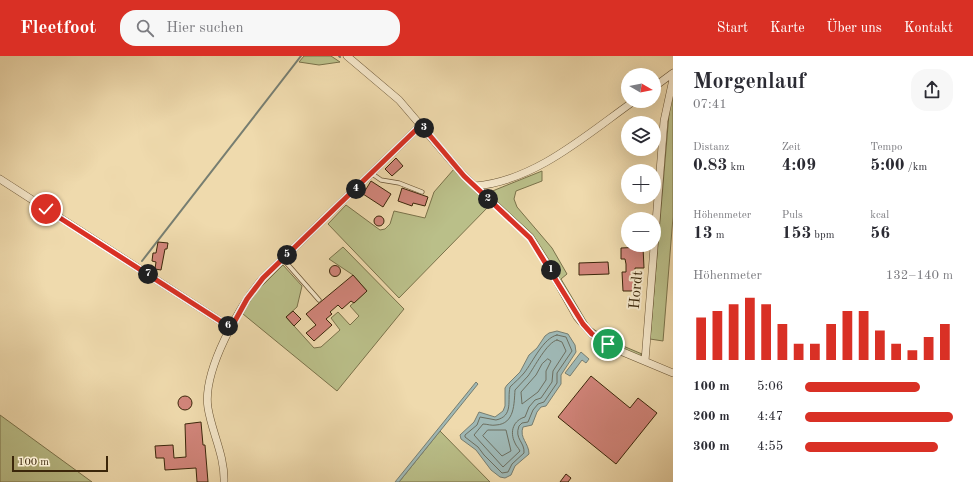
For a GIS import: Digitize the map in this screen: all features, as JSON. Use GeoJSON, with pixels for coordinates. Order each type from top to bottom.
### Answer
{"type":"FeatureCollection","features":[{"type":"Feature","properties":{"kind":"street"},"geometry":{"type":"LineString","coordinates":[[347,56],[399,100],[475,186],[530,238],[583,324],[599,339],[673,373]]}},
{"type":"Feature","properties":{"kind":"street"},"geometry":{"type":"LineString","coordinates":[[661,82],[673,73]]}},
{"type":"Feature","properties":{"kind":"street","name":"Hordt"},"geometry":{"type":"LineString","coordinates":[[645,361],[664,121],[673,79]]}},
{"type":"Feature","properties":{"kind":"street"},"geometry":{"type":"LineString","coordinates":[[475,186],[500,182],[541,165],[624,108]]}},
{"type":"Feature","properties":{"kind":"street"},"geometry":{"type":"LineString","coordinates":[[224,482],[224,467],[208,407],[208,393],[212,373],[231,328],[254,289],[421,125]]}},
{"type":"Feature","properties":{"kind":"street"},"geometry":{"type":"LineString","coordinates":[[0,179],[231,328]]}},
{"type":"Feature","properties":{"kind":"lane"},"geometry":{"type":"LineString","coordinates":[[371,173],[381,180],[399,184],[422,192]]}},
{"type":"Feature","properties":{"kind":"lane"},"geometry":{"type":"LineString","coordinates":[[283,259],[319,300]]}},
{"type":"Feature","properties":{"kind":"green space"},"geometry":{"type":"Polygon","coordinates":[[[304,56],[331,56],[340,62],[319,65],[299,62],[304,56]]]}},
{"type":"Feature","properties":{"kind":"green space"},"geometry":{"type":"Polygon","coordinates":[[[673,93],[673,217],[663,341],[650,339],[657,252],[661,252],[661,212],[670,102],[673,93]]]}},
{"type":"Feature","properties":{"kind":"green space"},"geometry":{"type":"Polygon","coordinates":[[[454,169],[489,206],[399,298],[328,224],[346,205],[380,230],[385,229],[390,224],[394,211],[425,218],[434,192],[454,169]]]}},
{"type":"Feature","properties":{"kind":"green space"},"geometry":{"type":"Polygon","coordinates":[[[542,171],[542,181],[516,191],[514,199],[517,207],[552,248],[567,274],[561,279],[589,326],[609,340],[642,354],[639,356],[611,345],[585,325],[540,248],[485,194],[542,171]]]}},
{"type":"Feature","properties":{"kind":"green space"},"geometry":{"type":"Polygon","coordinates":[[[343,247],[404,309],[337,391],[243,314],[252,296],[283,265],[302,286],[297,307],[286,317],[314,348],[321,347],[340,330],[331,318],[338,312],[350,325],[359,316],[350,306],[367,291],[353,275],[329,259],[343,247]]]}},
{"type":"Feature","properties":{"kind":"green space"},"geometry":{"type":"Polygon","coordinates":[[[0,415],[92,482],[0,482],[0,415]]]}},
{"type":"Feature","properties":{"kind":"green space"},"geometry":{"type":"Polygon","coordinates":[[[440,431],[490,482],[399,482],[440,431]]]}},
{"type":"Feature","properties":{"kind":"water"},"geometry":{"type":"Polygon","coordinates":[[[557,331],[568,334],[575,345],[576,352],[561,375],[561,384],[546,406],[541,407],[537,412],[532,425],[523,427],[522,434],[528,447],[529,454],[515,466],[511,475],[505,478],[500,477],[491,470],[476,450],[461,439],[460,435],[474,422],[479,412],[495,417],[503,411],[505,406],[505,388],[507,385],[520,372],[529,355],[537,348],[545,336],[549,333],[557,331]]]}},
{"type":"Feature","properties":{"kind":"water"},"geometry":{"type":"Polygon","coordinates":[[[581,352],[589,359],[586,363],[582,360],[570,376],[565,373],[581,352]]]}},
{"type":"Feature","properties":{"kind":"water"},"geometry":{"type":"Polygon","coordinates":[[[476,382],[478,384],[399,482],[395,482],[476,382]]]}},
{"type":"Feature","properties":{"kind":"building"},"geometry":{"type":"Polygon","coordinates":[[[396,158],[403,166],[392,176],[385,169],[396,158]]]}},
{"type":"Feature","properties":{"kind":"building"},"geometry":{"type":"Polygon","coordinates":[[[371,181],[391,194],[383,207],[363,194],[371,181]]]}},
{"type":"Feature","properties":{"kind":"building"},"geometry":{"type":"Polygon","coordinates":[[[402,188],[428,197],[425,206],[413,203],[412,206],[398,201],[402,188]]]}},
{"type":"Feature","properties":{"kind":"building"},"geometry":{"type":"Polygon","coordinates":[[[377,216],[381,216],[383,217],[383,225],[377,226],[374,223],[374,219],[377,216]]]}},
{"type":"Feature","properties":{"kind":"building"},"geometry":{"type":"Polygon","coordinates":[[[158,242],[168,243],[167,249],[165,249],[161,270],[155,269],[156,262],[152,261],[153,253],[156,253],[158,242]]]}},
{"type":"Feature","properties":{"kind":"building"},"geometry":{"type":"Polygon","coordinates":[[[621,252],[643,252],[644,268],[635,268],[635,291],[623,291],[622,272],[626,272],[626,264],[625,259],[621,259],[621,252]]]}},
{"type":"Feature","properties":{"kind":"building"},"geometry":{"type":"Polygon","coordinates":[[[608,262],[609,274],[579,275],[579,263],[608,262]]]}},
{"type":"Feature","properties":{"kind":"building"},"geometry":{"type":"Polygon","coordinates":[[[335,265],[339,267],[341,271],[339,275],[335,277],[331,275],[329,271],[331,267],[335,265]]]}},
{"type":"Feature","properties":{"kind":"building"},"geometry":{"type":"Polygon","coordinates":[[[353,275],[367,291],[354,303],[351,301],[342,309],[338,305],[330,312],[332,314],[326,319],[332,325],[314,341],[306,333],[316,325],[306,314],[353,275]]]}},
{"type":"Feature","properties":{"kind":"building"},"geometry":{"type":"Polygon","coordinates":[[[293,311],[301,319],[294,326],[286,317],[293,311]]]}},
{"type":"Feature","properties":{"kind":"building"},"geometry":{"type":"Polygon","coordinates":[[[591,376],[630,408],[638,398],[657,413],[616,464],[558,417],[591,376]]]}},
{"type":"Feature","properties":{"kind":"building"},"geometry":{"type":"Polygon","coordinates":[[[185,396],[190,398],[192,403],[190,408],[185,410],[180,408],[178,403],[180,398],[185,396]]]}},
{"type":"Feature","properties":{"kind":"building"},"geometry":{"type":"Polygon","coordinates":[[[201,422],[203,445],[205,445],[208,482],[197,482],[196,468],[165,470],[164,458],[156,458],[155,446],[173,445],[174,458],[186,457],[185,424],[201,422]]]}},
{"type":"Feature","properties":{"kind":"building"},"geometry":{"type":"Polygon","coordinates":[[[566,474],[571,478],[568,482],[560,482],[566,474]]]}},
{"type":"Feature","properties":{"kind":"waterway"},"geometry":{"type":"LineString","coordinates":[[142,261],[301,56]]}},
{"type":"Feature","properties":{"kind":"route"},"geometry":{"type":"LineString","coordinates":[[46,209],[231,328],[247,299],[263,278],[421,125],[464,176],[517,224],[537,246],[577,317],[592,334],[608,344]]}}]}
